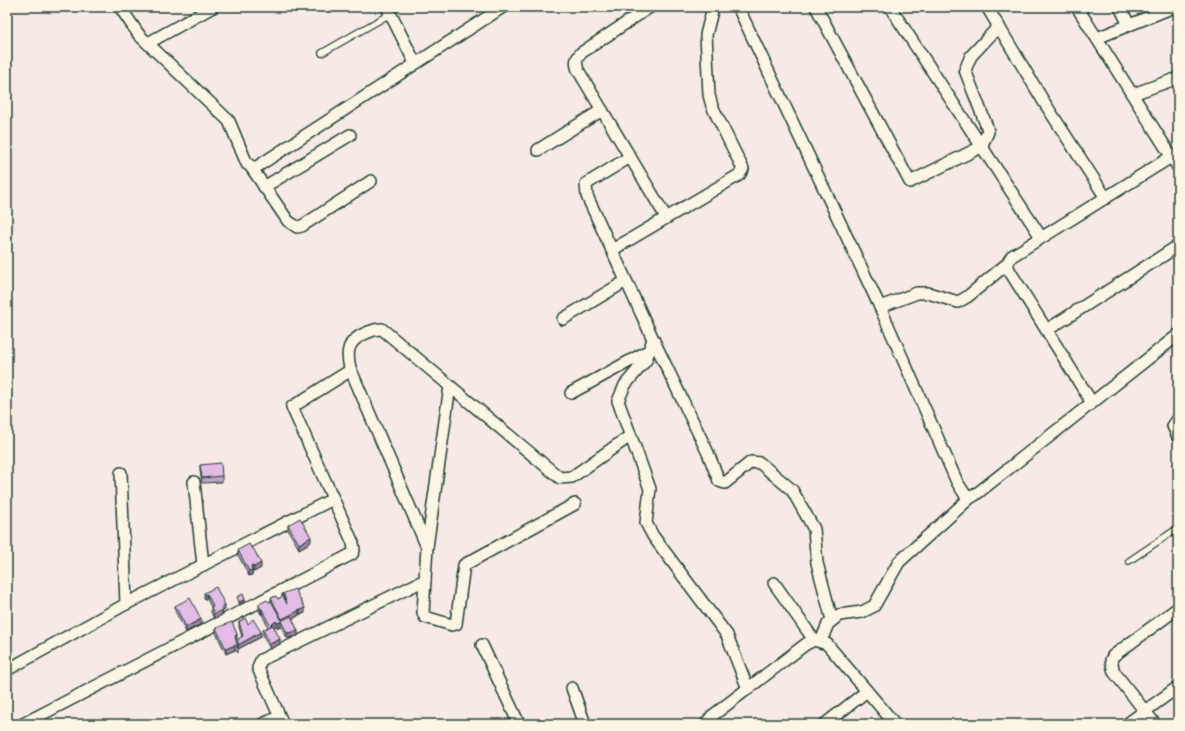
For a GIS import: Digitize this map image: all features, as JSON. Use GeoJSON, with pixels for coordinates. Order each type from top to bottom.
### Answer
{"type":"FeatureCollection","features":[{"type":"Feature","properties":{"kind":"street"},"geometry":{"type":"LineString","coordinates":[[120,7],[136,30],[148,43],[229,121],[247,164],[288,221],[297,227],[302,226],[371,181]]}},
{"type":"Feature","properties":{"kind":"street"},"geometry":{"type":"LineString","coordinates":[[148,43],[213,7]]}},
{"type":"Feature","properties":{"kind":"street"},"geometry":{"type":"LineString","coordinates":[[650,7],[577,58],[576,63],[578,70],[666,217]]}},
{"type":"Feature","properties":{"kind":"street"},"geometry":{"type":"LineString","coordinates":[[612,250],[739,175],[743,169],[708,95],[706,35],[713,7]]}},
{"type":"Feature","properties":{"kind":"street"},"geometry":{"type":"LineString","coordinates":[[738,7],[880,307],[959,486],[966,496],[971,497]]}},
{"type":"Feature","properties":{"kind":"street"},"geometry":{"type":"LineString","coordinates":[[816,7],[910,182],[981,146],[988,132],[987,127],[965,70],[971,56],[999,26]]}},
{"type":"Feature","properties":{"kind":"street"},"geometry":{"type":"LineString","coordinates":[[890,7],[1041,237]]}},
{"type":"Feature","properties":{"kind":"street"},"geometry":{"type":"LineString","coordinates":[[987,7],[1044,102],[1106,198]]}},
{"type":"Feature","properties":{"kind":"street"},"geometry":{"type":"LineString","coordinates":[[1077,7],[1178,167]]}},
{"type":"Feature","properties":{"kind":"street"},"geometry":{"type":"LineString","coordinates":[[1120,7],[1129,25]]}},
{"type":"Feature","properties":{"kind":"street"},"geometry":{"type":"LineString","coordinates":[[1097,38],[1174,7]]}},
{"type":"Feature","properties":{"kind":"street"},"geometry":{"type":"LineString","coordinates":[[251,168],[258,166],[500,8]]}},
{"type":"Feature","properties":{"kind":"street"},"geometry":{"type":"LineString","coordinates":[[388,10],[415,63]]}},
{"type":"Feature","properties":{"kind":"street"},"geometry":{"type":"LineString","coordinates":[[1133,94],[1178,78]]}},
{"type":"Feature","properties":{"kind":"street"},"geometry":{"type":"LineString","coordinates":[[538,150],[602,110]]}},
{"type":"Feature","properties":{"kind":"street"},"geometry":{"type":"LineString","coordinates":[[264,187],[350,135]]}},
{"type":"Feature","properties":{"kind":"street"},"geometry":{"type":"LineString","coordinates":[[630,157],[586,184],[587,196],[626,281],[651,345],[708,452],[719,481],[725,483],[751,462],[755,462],[760,463],[792,490],[814,530],[817,563],[832,620]]}},
{"type":"Feature","properties":{"kind":"street"},"geometry":{"type":"LineString","coordinates":[[880,307],[917,293],[928,293],[958,302],[967,297],[1007,264],[1012,256],[1171,157]]}},
{"type":"Feature","properties":{"kind":"street"},"geometry":{"type":"LineString","coordinates":[[1047,330],[1178,246]]}},
{"type":"Feature","properties":{"kind":"street"},"geometry":{"type":"LineString","coordinates":[[1007,264],[1092,403]]}},
{"type":"Feature","properties":{"kind":"street"},"geometry":{"type":"LineString","coordinates":[[562,319],[626,281]]}},
{"type":"Feature","properties":{"kind":"street"},"geometry":{"type":"LineString","coordinates":[[427,547],[351,370],[349,347],[352,341],[372,330],[382,330],[560,478],[572,476],[630,436]]}},
{"type":"Feature","properties":{"kind":"street"},"geometry":{"type":"LineString","coordinates":[[706,724],[712,716],[806,644],[817,640],[832,620],[839,615],[862,612],[874,606],[899,562],[971,497],[1178,335]]}},
{"type":"Feature","properties":{"kind":"street"},"geometry":{"type":"LineString","coordinates":[[571,393],[651,345]]}},
{"type":"Feature","properties":{"kind":"street"},"geometry":{"type":"LineString","coordinates":[[651,345],[646,360],[622,389],[618,401],[650,489],[646,517],[648,530],[730,640],[748,689]]}},
{"type":"Feature","properties":{"kind":"street"},"geometry":{"type":"LineString","coordinates":[[23,724],[352,554],[354,550],[353,543],[292,407],[351,370]]}},
{"type":"Feature","properties":{"kind":"street"},"geometry":{"type":"LineString","coordinates":[[450,386],[427,547],[424,615],[454,625],[456,624],[464,565],[575,504]]}},
{"type":"Feature","properties":{"kind":"street"},"geometry":{"type":"LineString","coordinates":[[1178,419],[1173,426],[1178,437]]}},
{"type":"Feature","properties":{"kind":"street"},"geometry":{"type":"LineString","coordinates":[[121,473],[126,604]]}},
{"type":"Feature","properties":{"kind":"street"},"geometry":{"type":"LineString","coordinates":[[194,482],[204,565]]}},
{"type":"Feature","properties":{"kind":"street"},"geometry":{"type":"LineString","coordinates":[[7,670],[126,604],[333,499]]}},
{"type":"Feature","properties":{"kind":"street"},"geometry":{"type":"LineString","coordinates":[[263,724],[281,720],[258,668],[262,660],[425,580]]}},
{"type":"Feature","properties":{"kind":"street"},"geometry":{"type":"LineString","coordinates":[[774,583],[817,640],[827,644],[895,724]]}},
{"type":"Feature","properties":{"kind":"street"},"geometry":{"type":"LineString","coordinates":[[1155,724],[1114,672],[1111,660],[1113,656],[1178,608]]}},
{"type":"Feature","properties":{"kind":"street"},"geometry":{"type":"LineString","coordinates":[[482,645],[519,724]]}},
{"type":"Feature","properties":{"kind":"street"},"geometry":{"type":"LineString","coordinates":[[1127,724],[1178,687]]}},
{"type":"Feature","properties":{"kind":"street"},"geometry":{"type":"LineString","coordinates":[[572,688],[586,724]]}},
{"type":"Feature","properties":{"kind":"street"},"geometry":{"type":"LineString","coordinates":[[825,724],[867,692]]}},
{"type":"Feature","properties":{"kind":"lane"},"geometry":{"type":"LineString","coordinates":[[322,53],[388,10]]}},
{"type":"Feature","properties":{"kind":"lane"},"geometry":{"type":"LineString","coordinates":[[1129,561],[1178,528]]}},
{"type":"Feature","properties":{"kind":"building"},"geometry":{"type":"Polygon","coordinates":[[[221,463],[222,476],[202,478],[200,465],[221,463]]]}},
{"type":"Feature","properties":{"kind":"building"},"geometry":{"type":"Polygon","coordinates":[[[300,518],[311,537],[299,544],[288,525],[300,518]]]}},
{"type":"Feature","properties":{"kind":"building"},"geometry":{"type":"Polygon","coordinates":[[[249,544],[252,549],[253,548],[261,563],[254,567],[253,565],[251,566],[252,570],[249,571],[238,550],[249,544]]]}},
{"type":"Feature","properties":{"kind":"building"},"geometry":{"type":"Polygon","coordinates":[[[216,587],[225,605],[222,606],[222,610],[214,614],[211,607],[213,606],[207,594],[206,595],[204,593],[216,587]]]}},
{"type":"Feature","properties":{"kind":"building"},"geometry":{"type":"Polygon","coordinates":[[[295,589],[305,608],[299,609],[298,611],[282,619],[271,598],[276,596],[278,599],[283,596],[287,604],[284,595],[282,594],[295,589]]]}},
{"type":"Feature","properties":{"kind":"building"},"geometry":{"type":"Polygon","coordinates":[[[243,594],[245,599],[239,602],[237,597],[243,594]]]}},
{"type":"Feature","properties":{"kind":"building"},"geometry":{"type":"Polygon","coordinates":[[[190,598],[201,619],[186,627],[175,606],[190,598]]]}},
{"type":"Feature","properties":{"kind":"building"},"geometry":{"type":"Polygon","coordinates":[[[267,600],[269,602],[271,601],[282,621],[278,623],[276,621],[271,625],[268,622],[259,606],[259,604],[267,600]]]}},
{"type":"Feature","properties":{"kind":"building"},"geometry":{"type":"Polygon","coordinates":[[[291,616],[298,631],[287,633],[281,621],[291,616]]]}},
{"type":"Feature","properties":{"kind":"building"},"geometry":{"type":"Polygon","coordinates":[[[245,618],[248,624],[253,619],[261,632],[238,645],[238,639],[243,636],[239,622],[245,618]]]}},
{"type":"Feature","properties":{"kind":"building"},"geometry":{"type":"Polygon","coordinates":[[[232,622],[237,634],[235,636],[238,648],[235,645],[226,649],[216,628],[232,622]]]}},
{"type":"Feature","properties":{"kind":"building"},"geometry":{"type":"Polygon","coordinates":[[[273,625],[280,639],[270,644],[263,630],[273,625]]]}}]}
